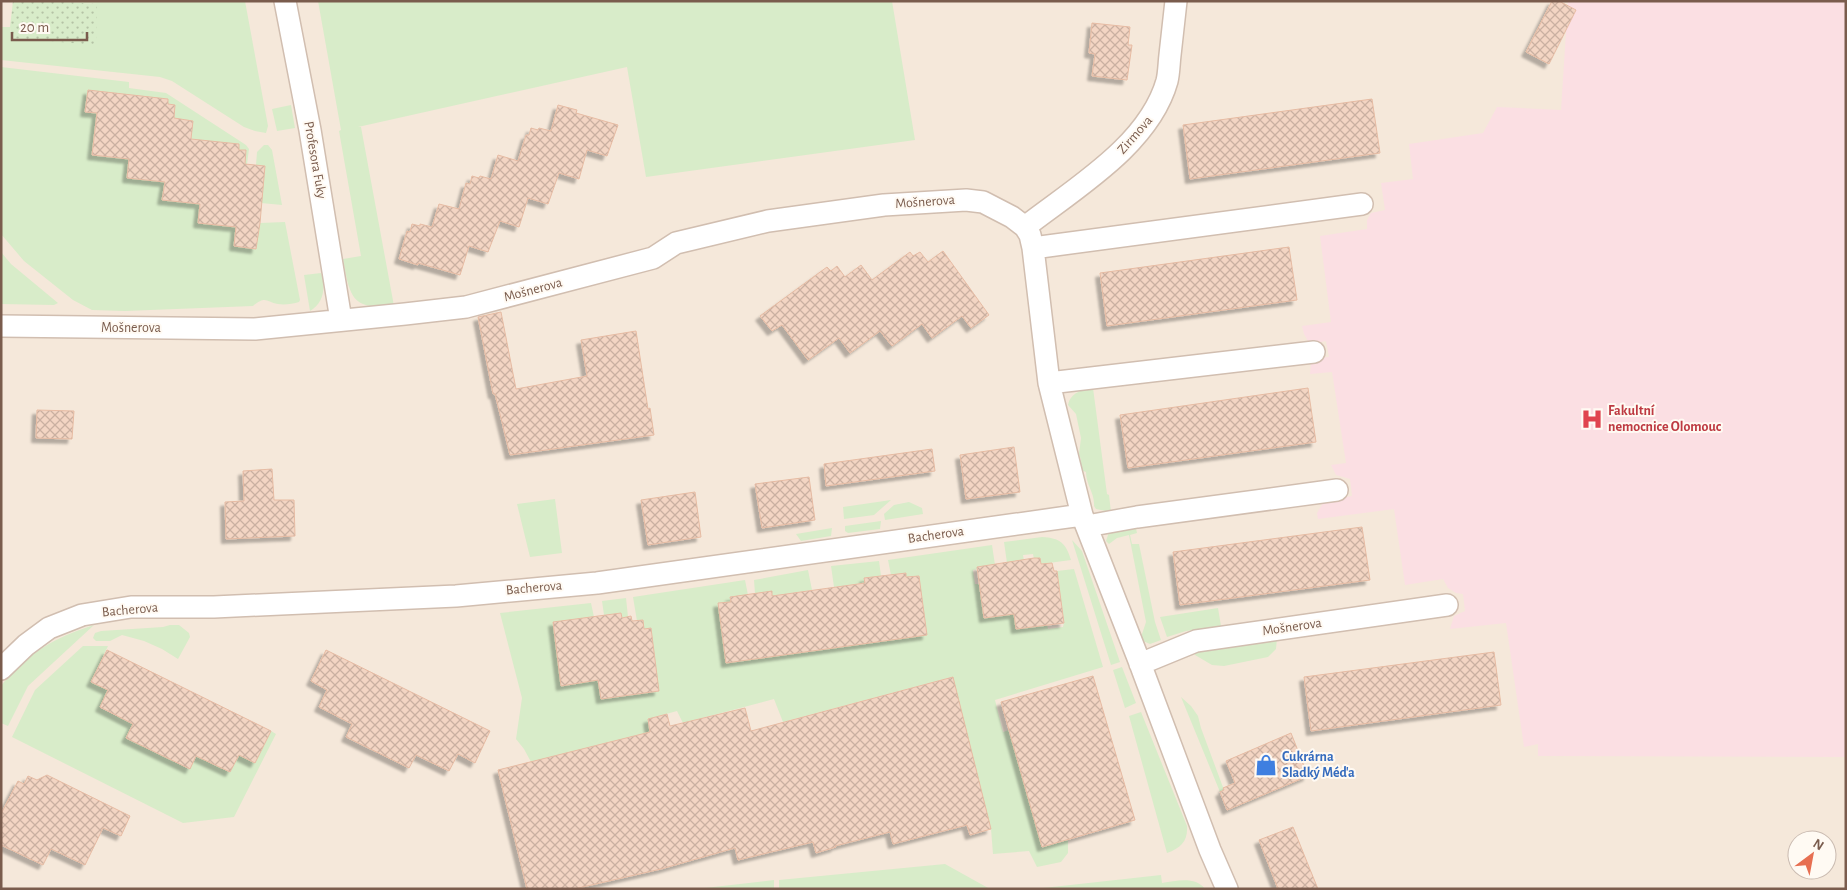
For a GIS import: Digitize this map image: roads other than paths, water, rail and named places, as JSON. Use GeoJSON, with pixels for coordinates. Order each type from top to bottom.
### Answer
{"type":"FeatureCollection","features":[{"type":"Feature","properties":{"kind":"street","name":"Profesora Fuky"},"geometry":{"type":"LineString","coordinates":[[285,1],[310,130],[341,320]]}},
{"type":"Feature","properties":{"kind":"street","name":"Zirmova"},"geometry":{"type":"LineString","coordinates":[[1025,227],[1112,160],[1131,142],[1152,117],[1162,98],[1168,79],[1176,1]]}},
{"type":"Feature","properties":{"kind":"street","name":"Mošnerova"},"geometry":{"type":"LineString","coordinates":[[1,326],[255,329],[466,307],[653,258],[676,243],[768,221],[865,208],[966,200],[983,202],[997,208],[1025,227]]}},
{"type":"Feature","properties":{"kind":"street"},"geometry":{"type":"LineString","coordinates":[[1033,248],[1362,204]]}},
{"type":"Feature","properties":{"kind":"street"},"geometry":{"type":"LineString","coordinates":[[1025,227],[1030,235],[1033,248],[1049,383],[1084,521],[1210,850],[1227,889]]}},
{"type":"Feature","properties":{"kind":"street"},"geometry":{"type":"LineString","coordinates":[[1049,383],[1314,352]]}},
{"type":"Feature","properties":{"kind":"street"},"geometry":{"type":"LineString","coordinates":[[1084,521],[1147,516],[1337,490]]}},
{"type":"Feature","properties":{"kind":"street","name":"Bacherova"},"geometry":{"type":"LineString","coordinates":[[1,669],[26,645],[49,628],[82,615],[131,607],[214,607],[456,596],[597,583],[1084,521]]}},
{"type":"Feature","properties":{"kind":"street","name":"Mošnerova"},"geometry":{"type":"LineString","coordinates":[[1140,664],[1196,641],[1447,605]]}},
{"type":"Feature","properties":{"kind":"place","name":"Fakultní nemocnice Olomouc"},"geometry":{"type":"Point","coordinates":[1592,419]}},
{"type":"Feature","properties":{"kind":"place","name":"Cukrárna Sladký Méďa"},"geometry":{"type":"Point","coordinates":[1266,765]}}]}
